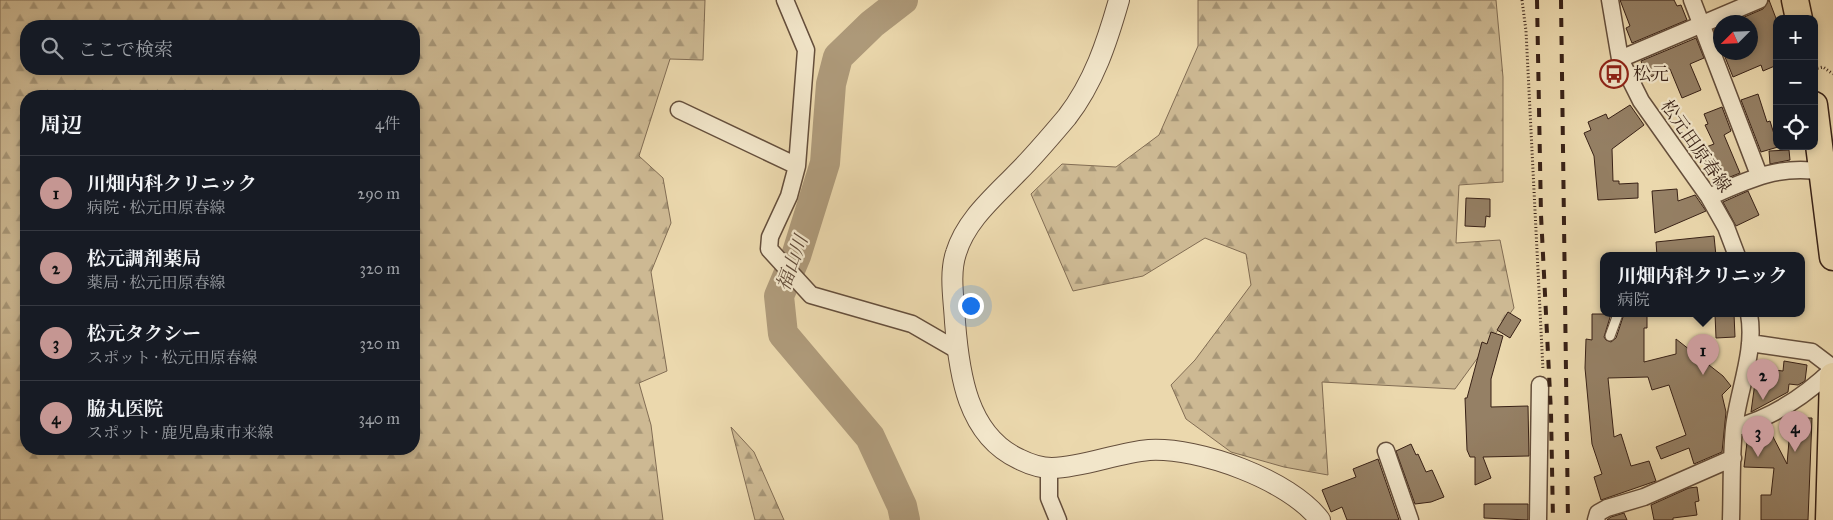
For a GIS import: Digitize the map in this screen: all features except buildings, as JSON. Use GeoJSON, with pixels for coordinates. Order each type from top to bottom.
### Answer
{"type":"FeatureCollection","features":[{"type":"Feature","properties":{"kind":"main road"},"geometry":{"type":"LineString","coordinates":[[1795,0],[1798,15]]}},
{"type":"Feature","properties":{"kind":"main road"},"geometry":{"type":"LineString","coordinates":[[1818,135],[1833,257]]}},
{"type":"Feature","properties":{"kind":"main road"},"geometry":{"type":"LineString","coordinates":[[1829,520],[1833,376]]}},
{"type":"Feature","properties":{"kind":"street"},"geometry":{"type":"LineString","coordinates":[[786,0],[806,50],[797,166],[789,196],[770,237],[769,249],[810,295],[912,324],[958,350]]}},
{"type":"Feature","properties":{"kind":"street"},"geometry":{"type":"LineString","coordinates":[[1120,0],[1101,59],[1088,85],[1068,116],[1033,157],[975,217],[955,255],[952,282],[958,350],[964,388],[971,407],[982,429],[1004,452],[1028,464],[1049,468],[1078,465],[1104,457],[1150,450],[1211,459],[1270,480],[1292,494],[1320,520]]}},
{"type":"Feature","properties":{"kind":"street","name":"松元田原春線"},"geometry":{"type":"LineString","coordinates":[[1610,0],[1620,59],[1642,101],[1709,197],[1726,227],[1735,252]]}},
{"type":"Feature","properties":{"kind":"street"},"geometry":{"type":"LineString","coordinates":[[1692,0],[1759,175]]}},
{"type":"Feature","properties":{"kind":"street"},"geometry":{"type":"LineString","coordinates":[[1620,59],[1759,0]]}},
{"type":"Feature","properties":{"kind":"street"},"geometry":{"type":"LineString","coordinates":[[679,110],[797,166]]}},
{"type":"Feature","properties":{"kind":"street"},"geometry":{"type":"LineString","coordinates":[[1709,197],[1759,175],[1808,169],[1823,172]]}},
{"type":"Feature","properties":{"kind":"street"},"geometry":{"type":"LineString","coordinates":[[1731,520],[1734,428],[1750,343],[1750,317]]}},
{"type":"Feature","properties":{"kind":"street"},"geometry":{"type":"LineString","coordinates":[[1734,428],[1756,422],[1775,413],[1817,384],[1833,368],[1812,352],[1750,343]]}},
{"type":"Feature","properties":{"kind":"street"},"geometry":{"type":"LineString","coordinates":[[1538,520],[1540,384]]}},
{"type":"Feature","properties":{"kind":"street"},"geometry":{"type":"LineString","coordinates":[[1386,451],[1410,520]]}},
{"type":"Feature","properties":{"kind":"street"},"geometry":{"type":"LineString","coordinates":[[1596,520],[1598,513],[1607,508],[1644,498],[1733,458]]}},
{"type":"Feature","properties":{"kind":"street"},"geometry":{"type":"LineString","coordinates":[[1049,468],[1049,498],[1058,520]]}},
{"type":"Feature","properties":{"kind":"lane"},"geometry":{"type":"LineString","coordinates":[[1610,336],[1617,317]]}},
{"type":"Feature","properties":{"kind":"path"},"geometry":{"type":"LineString","coordinates":[[1522,0],[1526,31],[1544,379],[1540,384]]}},
{"type":"Feature","properties":{"kind":"path"},"geometry":{"type":"LineString","coordinates":[[1818,68],[1823,67],[1833,74]]}},
{"type":"Feature","properties":{"kind":"green space"},"geometry":{"type":"Polygon","coordinates":[[[0,0],[705,0],[703,60],[670,59],[639,156],[663,178],[671,223],[651,272],[667,371],[639,383],[651,425],[663,520],[0,520],[0,0]]]}},
{"type":"Feature","properties":{"kind":"green space"},"geometry":{"type":"Polygon","coordinates":[[[1198,0],[1496,0],[1503,77],[1503,182],[1459,185],[1456,243],[1500,240],[1514,308],[1455,389],[1322,382],[1328,475],[1284,467],[1231,452],[1186,419],[1171,385],[1195,360],[1251,285],[1246,254],[1205,238],[1143,276],[1073,291],[1031,194],[1062,164],[1116,167],[1159,135],[1198,46],[1198,0]]]}},
{"type":"Feature","properties":{"kind":"green space"},"geometry":{"type":"Polygon","coordinates":[[[731,427],[754,452],[784,520],[755,520],[731,427]]]}},
{"type":"Feature","properties":{"kind":"waterway","name":"福山川"},"geometry":{"type":"LineString","coordinates":[[903,0],[872,24],[838,57],[831,84],[825,163],[796,256],[779,296],[783,334],[870,437],[902,506],[905,520]]}},
{"type":"Feature","properties":{"kind":"railway"},"geometry":{"type":"LineString","coordinates":[[1537,0],[1541,215],[1551,413],[1553,520]]}},
{"type":"Feature","properties":{"kind":"railway"},"geometry":{"type":"LineString","coordinates":[[1561,0],[1568,520]]}},
{"type":"Feature","properties":{"kind":"place","name":"松元"},"geometry":{"type":"Point","coordinates":[1614,74]}},
{"type":"Feature","properties":{"kind":"place","name":"川畑内科クリニック"},"geometry":{"type":"Point","coordinates":[1703,375]}},
{"type":"Feature","properties":{"kind":"place","name":"松元調剤薬局"},"geometry":{"type":"Point","coordinates":[1763,400]}},
{"type":"Feature","properties":{"kind":"place","name":"脇丸医院"},"geometry":{"type":"Point","coordinates":[1795,452]}},
{"type":"Feature","properties":{"kind":"place","name":"松元タクシー"},"geometry":{"type":"Point","coordinates":[1758,457]}}]}
